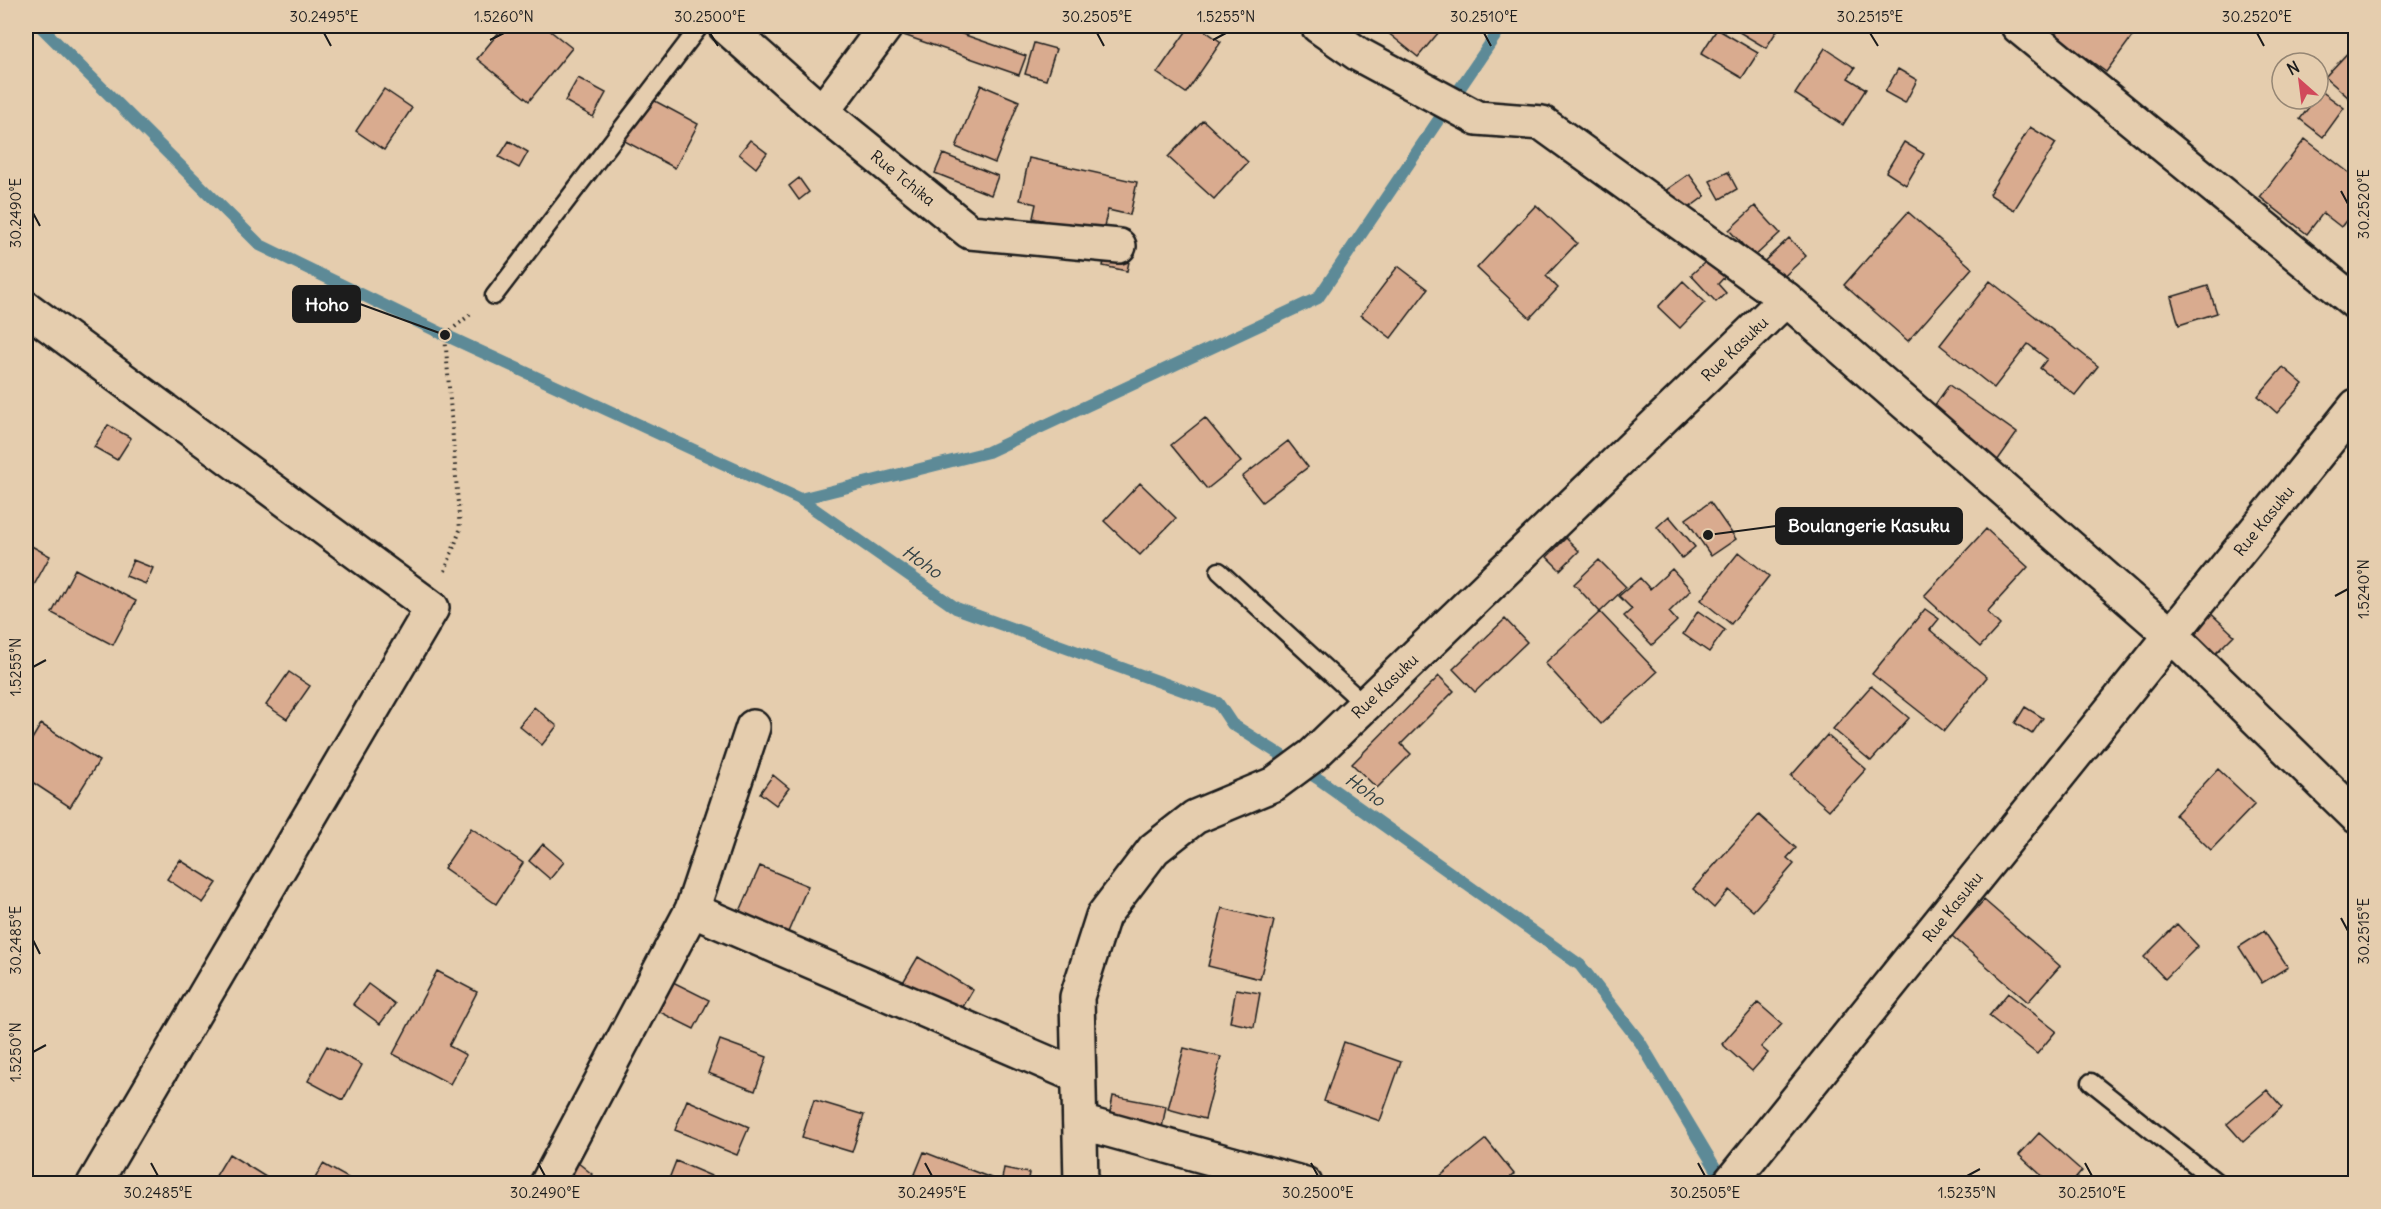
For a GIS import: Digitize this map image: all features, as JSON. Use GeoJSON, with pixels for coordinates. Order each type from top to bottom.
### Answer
{"type":"FeatureCollection","features":[{"type":"Feature","properties":{"kind":"street","name":"Rue Tchika"},"geometry":{"type":"LineString","coordinates":[[725,26],[822,112],[970,231],[1119,246]]}},
{"type":"Feature","properties":{"kind":"street"},"geometry":{"type":"LineString","coordinates":[[822,112],[886,26]]}},
{"type":"Feature","properties":{"kind":"street"},"geometry":{"type":"LineString","coordinates":[[1318,26],[1358,54],[1477,118],[1542,123],[1786,299],[2172,636],[2355,816]]}},
{"type":"Feature","properties":{"kind":"street"},"geometry":{"type":"LineString","coordinates":[[2018,26],[2355,303]]}},
{"type":"Feature","properties":{"kind":"street","name":"Rue Kasuku"},"geometry":{"type":"LineString","coordinates":[[1081,1184],[1077,997],[1103,916],[1154,849],[1195,817],[1274,784],[1313,754],[1786,299]]}},
{"type":"Feature","properties":{"kind":"street"},"geometry":{"type":"LineString","coordinates":[[26,308],[432,608],[94,1184]]}},
{"type":"Feature","properties":{"kind":"street","name":"Rue Kasuku"},"geometry":{"type":"LineString","coordinates":[[1731,1181],[2355,406]]}},
{"type":"Feature","properties":{"kind":"street"},"geometry":{"type":"LineString","coordinates":[[548,1184],[692,910],[753,727]]}},
{"type":"Feature","properties":{"kind":"street"},"geometry":{"type":"LineString","coordinates":[[692,910],[1078,1076]]}},
{"type":"Feature","properties":{"kind":"street"},"geometry":{"type":"LineString","coordinates":[[1080,1122],[1305,1184]]}},
{"type":"Feature","properties":{"kind":"lane"},"geometry":{"type":"LineString","coordinates":[[494,296],[700,26]]}},
{"type":"Feature","properties":{"kind":"lane"},"geometry":{"type":"LineString","coordinates":[[1219,571],[1365,705]]}},
{"type":"Feature","properties":{"kind":"lane"},"geometry":{"type":"LineString","coordinates":[[2091,1082],[2219,1184]]}},
{"type":"Feature","properties":{"kind":"path"},"geometry":{"type":"LineString","coordinates":[[432,608],[460,530],[445,335],[494,296]]}},
{"type":"Feature","properties":{"kind":"building"},"geometry":{"type":"Polygon","coordinates":[[[504,26],[526,26],[530,29],[533,26],[544,26],[572,48],[529,101],[477,59],[504,26]]]}},
{"type":"Feature","properties":{"kind":"building"},"geometry":{"type":"Polygon","coordinates":[[[894,26],[939,26],[1026,56],[1019,75],[892,31],[894,26]]]}},
{"type":"Feature","properties":{"kind":"building"},"geometry":{"type":"Polygon","coordinates":[[[1190,26],[1198,26],[1221,42],[1186,93],[1157,73],[1190,26]]]}},
{"type":"Feature","properties":{"kind":"building"},"geometry":{"type":"Polygon","coordinates":[[[1384,26],[1444,26],[1418,57],[1382,28],[1384,26]]]}},
{"type":"Feature","properties":{"kind":"building"},"geometry":{"type":"Polygon","coordinates":[[[1729,26],[1780,26],[1766,48],[1729,26]]]}},
{"type":"Feature","properties":{"kind":"building"},"geometry":{"type":"Polygon","coordinates":[[[2050,26],[2122,26],[2134,34],[2106,72],[2047,29],[2050,26]]]}},
{"type":"Feature","properties":{"kind":"building"},"geometry":{"type":"Polygon","coordinates":[[[2165,26],[2183,26],[2177,34],[2165,26]]]}},
{"type":"Feature","properties":{"kind":"building"},"geometry":{"type":"Polygon","coordinates":[[[1717,29],[1758,53],[1742,78],[1701,54],[1717,29]]]}},
{"type":"Feature","properties":{"kind":"building"},"geometry":{"type":"Polygon","coordinates":[[[1034,43],[1056,49],[1046,80],[1025,74],[1034,43]]]}},
{"type":"Feature","properties":{"kind":"building"},"geometry":{"type":"Polygon","coordinates":[[[2356,44],[2356,104],[2330,81],[2330,72],[2356,44]]]}},
{"type":"Feature","properties":{"kind":"building"},"geometry":{"type":"Polygon","coordinates":[[[1825,48],[1855,68],[1848,78],[1866,89],[1843,125],[1795,94],[1825,48]]]}},
{"type":"Feature","properties":{"kind":"building"},"geometry":{"type":"Polygon","coordinates":[[[1898,69],[1917,80],[1905,103],[1885,92],[1898,69]]]}},
{"type":"Feature","properties":{"kind":"building"},"geometry":{"type":"Polygon","coordinates":[[[578,78],[606,93],[593,117],[565,101],[578,78]]]}},
{"type":"Feature","properties":{"kind":"building"},"geometry":{"type":"Polygon","coordinates":[[[981,85],[1019,101],[995,163],[956,147],[981,85]]]}},
{"type":"Feature","properties":{"kind":"building"},"geometry":{"type":"Polygon","coordinates":[[[384,89],[412,108],[384,150],[356,131],[384,89]]]}},
{"type":"Feature","properties":{"kind":"building"},"geometry":{"type":"Polygon","coordinates":[[[642,94],[698,124],[675,168],[619,138],[642,94]]]}},
{"type":"Feature","properties":{"kind":"building"},"geometry":{"type":"Polygon","coordinates":[[[2330,98],[2344,108],[2323,137],[2300,119],[2306,111],[2330,111],[2330,98]]]}},
{"type":"Feature","properties":{"kind":"building"},"geometry":{"type":"Polygon","coordinates":[[[1203,120],[1248,162],[1214,199],[1168,157],[1203,120]]]}},
{"type":"Feature","properties":{"kind":"building"},"geometry":{"type":"Polygon","coordinates":[[[2030,127],[2056,143],[2014,210],[1989,194],[2030,127]]]}},
{"type":"Feature","properties":{"kind":"building"},"geometry":{"type":"Polygon","coordinates":[[[2305,139],[2356,178],[2356,208],[2341,227],[2323,213],[2307,234],[2260,197],[2305,139]]]}},
{"type":"Feature","properties":{"kind":"building"},"geometry":{"type":"Polygon","coordinates":[[[750,140],[767,153],[756,168],[739,154],[750,140]]]}},
{"type":"Feature","properties":{"kind":"building"},"geometry":{"type":"Polygon","coordinates":[[[509,141],[528,152],[519,168],[499,157],[509,141]]]}},
{"type":"Feature","properties":{"kind":"building"},"geometry":{"type":"Polygon","coordinates":[[[1904,142],[1924,154],[1906,185],[1886,172],[1904,142]]]}},
{"type":"Feature","properties":{"kind":"building"},"geometry":{"type":"Polygon","coordinates":[[[943,154],[998,176],[991,195],[935,173],[943,154]]]}},
{"type":"Feature","properties":{"kind":"building"},"geometry":{"type":"Polygon","coordinates":[[[1029,158],[1137,182],[1130,215],[1108,210],[1102,234],[1033,218],[1036,204],[1020,200],[1029,158]]]}},
{"type":"Feature","properties":{"kind":"building"},"geometry":{"type":"Polygon","coordinates":[[[1728,172],[1737,189],[1720,199],[1710,181],[1728,172]]]}},
{"type":"Feature","properties":{"kind":"building"},"geometry":{"type":"Polygon","coordinates":[[[1689,174],[1705,196],[1682,213],[1665,191],[1689,174]]]}},
{"type":"Feature","properties":{"kind":"building"},"geometry":{"type":"Polygon","coordinates":[[[799,178],[809,192],[799,200],[789,186],[799,178]]]}},
{"type":"Feature","properties":{"kind":"building"},"geometry":{"type":"Polygon","coordinates":[[[1536,205],[1577,243],[1546,276],[1558,288],[1530,318],[1477,268],[1536,205]]]}},
{"type":"Feature","properties":{"kind":"building"},"geometry":{"type":"Polygon","coordinates":[[[1755,206],[1780,233],[1754,257],[1729,230],[1755,206]]]}},
{"type":"Feature","properties":{"kind":"building"},"geometry":{"type":"Polygon","coordinates":[[[1908,212],[1972,268],[1908,341],[1844,285],[1908,212]]]}},
{"type":"Feature","properties":{"kind":"building"},"geometry":{"type":"Polygon","coordinates":[[[1789,238],[1806,256],[1774,286],[1757,268],[1789,238]]]}},
{"type":"Feature","properties":{"kind":"building"},"geometry":{"type":"Polygon","coordinates":[[[1108,243],[1132,248],[1127,271],[1103,266],[1108,243]]]}},
{"type":"Feature","properties":{"kind":"building"},"geometry":{"type":"Polygon","coordinates":[[[1716,252],[1732,269],[1718,284],[1726,293],[1716,302],[1691,275],[1716,252]]]}},
{"type":"Feature","properties":{"kind":"building"},"geometry":{"type":"Polygon","coordinates":[[[1398,266],[1428,289],[1391,338],[1361,315],[1398,266]]]}},
{"type":"Feature","properties":{"kind":"building"},"geometry":{"type":"Polygon","coordinates":[[[1683,281],[1705,302],[1680,328],[1658,307],[1683,281]]]}},
{"type":"Feature","properties":{"kind":"building"},"geometry":{"type":"Polygon","coordinates":[[[1990,281],[2098,366],[2075,395],[2040,368],[2047,359],[2028,344],[1994,388],[1940,345],[1990,281]]]}},
{"type":"Feature","properties":{"kind":"building"},"geometry":{"type":"Polygon","coordinates":[[[2208,286],[2217,313],[2179,325],[2171,297],[2208,286]]]}},
{"type":"Feature","properties":{"kind":"building"},"geometry":{"type":"Polygon","coordinates":[[[2283,367],[2303,384],[2277,413],[2258,396],[2283,367]]]}},
{"type":"Feature","properties":{"kind":"building"},"geometry":{"type":"Polygon","coordinates":[[[1949,385],[2017,433],[1995,464],[1927,416],[1949,385]]]}},
{"type":"Feature","properties":{"kind":"building"},"geometry":{"type":"Polygon","coordinates":[[[1205,418],[1241,462],[1207,489],[1171,445],[1205,418]]]}},
{"type":"Feature","properties":{"kind":"building"},"geometry":{"type":"Polygon","coordinates":[[[108,425],[131,438],[117,460],[94,447],[108,425]]]}},
{"type":"Feature","properties":{"kind":"building"},"geometry":{"type":"Polygon","coordinates":[[[1288,441],[1308,467],[1262,502],[1242,477],[1288,441]]]}},
{"type":"Feature","properties":{"kind":"building"},"geometry":{"type":"Polygon","coordinates":[[[1140,483],[1176,518],[1140,555],[1104,521],[1140,483]]]}},
{"type":"Feature","properties":{"kind":"building"},"geometry":{"type":"Polygon","coordinates":[[[1710,502],[1736,539],[1711,556],[1686,519],[1710,502]]]}},
{"type":"Feature","properties":{"kind":"building"},"geometry":{"type":"Polygon","coordinates":[[[1669,516],[1695,547],[1682,558],[1657,527],[1669,516]]]}},
{"type":"Feature","properties":{"kind":"building"},"geometry":{"type":"Polygon","coordinates":[[[1986,529],[2028,567],[1987,612],[2000,625],[1980,647],[1924,596],[1986,529]]]}},
{"type":"Feature","properties":{"kind":"building"},"geometry":{"type":"Polygon","coordinates":[[[1566,538],[1579,551],[1560,570],[1547,557],[1566,538]]]}},
{"type":"Feature","properties":{"kind":"building"},"geometry":{"type":"Polygon","coordinates":[[[26,543],[50,556],[28,596],[26,595],[26,543]]]}},
{"type":"Feature","properties":{"kind":"building"},"geometry":{"type":"Polygon","coordinates":[[[1739,552],[1769,576],[1731,624],[1701,600],[1739,552]]]}},
{"type":"Feature","properties":{"kind":"building"},"geometry":{"type":"Polygon","coordinates":[[[133,560],[153,568],[146,584],[126,576],[133,560]]]}},
{"type":"Feature","properties":{"kind":"building"},"geometry":{"type":"Polygon","coordinates":[[[1599,560],[1626,587],[1600,612],[1574,584],[1599,560]]]}},
{"type":"Feature","properties":{"kind":"building"},"geometry":{"type":"Polygon","coordinates":[[[75,569],[136,601],[113,645],[52,613],[75,569]]]}},
{"type":"Feature","properties":{"kind":"building"},"geometry":{"type":"Polygon","coordinates":[[[1672,569],[1691,590],[1669,612],[1677,621],[1652,645],[1624,616],[1632,609],[1619,596],[1640,578],[1650,589],[1672,569]]]}},
{"type":"Feature","properties":{"kind":"building"},"geometry":{"type":"Polygon","coordinates":[[[1925,609],[1939,619],[1930,630],[1987,677],[1944,731],[1872,674],[1925,609]]]}},
{"type":"Feature","properties":{"kind":"building"},"geometry":{"type":"Polygon","coordinates":[[[2206,609],[2234,635],[2213,656],[2186,631],[2206,609]]]}},
{"type":"Feature","properties":{"kind":"building"},"geometry":{"type":"Polygon","coordinates":[[[1698,611],[1725,630],[1709,652],[1683,634],[1698,611]]]}},
{"type":"Feature","properties":{"kind":"building"},"geometry":{"type":"Polygon","coordinates":[[[1600,612],[1657,672],[1601,724],[1545,663],[1600,612]]]}},
{"type":"Feature","properties":{"kind":"building"},"geometry":{"type":"Polygon","coordinates":[[[1505,619],[1527,642],[1475,692],[1453,669],[1505,619]]]}},
{"type":"Feature","properties":{"kind":"building"},"geometry":{"type":"Polygon","coordinates":[[[289,672],[310,686],[287,719],[266,705],[289,672]]]}},
{"type":"Feature","properties":{"kind":"building"},"geometry":{"type":"Polygon","coordinates":[[[1439,676],[1454,691],[1401,744],[1411,754],[1377,788],[1352,764],[1439,676]]]}},
{"type":"Feature","properties":{"kind":"building"},"geometry":{"type":"Polygon","coordinates":[[[1871,686],[1909,718],[1871,761],[1833,729],[1871,686]]]}},
{"type":"Feature","properties":{"kind":"building"},"geometry":{"type":"Polygon","coordinates":[[[534,707],[557,726],[542,745],[519,726],[534,707]]]}},
{"type":"Feature","properties":{"kind":"building"},"geometry":{"type":"Polygon","coordinates":[[[2025,707],[2043,718],[2032,734],[2015,723],[2025,707]]]}},
{"type":"Feature","properties":{"kind":"building"},"geometry":{"type":"Polygon","coordinates":[[[41,724],[99,761],[70,807],[26,778],[26,749],[41,724]]]}},
{"type":"Feature","properties":{"kind":"building"},"geometry":{"type":"Polygon","coordinates":[[[1827,735],[1866,769],[1829,810],[1791,776],[1827,735]]]}},
{"type":"Feature","properties":{"kind":"building"},"geometry":{"type":"Polygon","coordinates":[[[2218,769],[2255,804],[2211,850],[2175,815],[2218,769]]]}},
{"type":"Feature","properties":{"kind":"building"},"geometry":{"type":"Polygon","coordinates":[[[773,775],[789,788],[776,805],[760,793],[773,775]]]}},
{"type":"Feature","properties":{"kind":"building"},"geometry":{"type":"Polygon","coordinates":[[[1759,815],[1796,848],[1787,858],[1794,864],[1753,911],[1729,890],[1714,908],[1693,889],[1759,815]]]}},
{"type":"Feature","properties":{"kind":"building"},"geometry":{"type":"Polygon","coordinates":[[[471,828],[523,863],[496,904],[444,868],[471,828]]]}},
{"type":"Feature","properties":{"kind":"building"},"geometry":{"type":"Polygon","coordinates":[[[543,844],[564,862],[550,879],[529,861],[543,844]]]}},
{"type":"Feature","properties":{"kind":"building"},"geometry":{"type":"Polygon","coordinates":[[[180,860],[217,883],[203,903],[167,879],[180,860]]]}},
{"type":"Feature","properties":{"kind":"building"},"geometry":{"type":"Polygon","coordinates":[[[760,866],[808,886],[785,939],[737,918],[760,866]]]}},
{"type":"Feature","properties":{"kind":"building"},"geometry":{"type":"Polygon","coordinates":[[[1984,900],[2060,966],[2028,1002],[1952,936],[1984,900]]]}},
{"type":"Feature","properties":{"kind":"building"},"geometry":{"type":"Polygon","coordinates":[[[26,904],[32,909],[26,917],[26,904]]]}},
{"type":"Feature","properties":{"kind":"building"},"geometry":{"type":"Polygon","coordinates":[[[1222,908],[1274,921],[1260,979],[1208,966],[1222,908]]]}},
{"type":"Feature","properties":{"kind":"building"},"geometry":{"type":"Polygon","coordinates":[[[2177,924],[2198,946],[2165,979],[2144,957],[2177,924]]]}},
{"type":"Feature","properties":{"kind":"building"},"geometry":{"type":"Polygon","coordinates":[[[2264,931],[2288,967],[2262,983],[2239,947],[2264,931]]]}},
{"type":"Feature","properties":{"kind":"building"},"geometry":{"type":"Polygon","coordinates":[[[918,957],[973,990],[951,1027],[896,994],[918,957]]]}},
{"type":"Feature","properties":{"kind":"building"},"geometry":{"type":"Polygon","coordinates":[[[437,971],[477,992],[449,1046],[466,1055],[450,1084],[393,1054],[437,971]]]}},
{"type":"Feature","properties":{"kind":"building"},"geometry":{"type":"Polygon","coordinates":[[[657,974],[709,1000],[694,1029],[642,1003],[657,974]]]}},
{"type":"Feature","properties":{"kind":"building"},"geometry":{"type":"Polygon","coordinates":[[[368,984],[395,1004],[380,1024],[353,1004],[368,984]]]}},
{"type":"Feature","properties":{"kind":"building"},"geometry":{"type":"Polygon","coordinates":[[[1236,989],[1260,993],[1254,1027],[1230,1022],[1236,989]]]}},
{"type":"Feature","properties":{"kind":"building"},"geometry":{"type":"Polygon","coordinates":[[[2008,993],[2056,1031],[2037,1054],[1989,1016],[2008,993]]]}},
{"type":"Feature","properties":{"kind":"building"},"geometry":{"type":"Polygon","coordinates":[[[1758,1003],[1782,1024],[1761,1047],[1768,1053],[1752,1071],[1722,1044],[1758,1003]]]}},
{"type":"Feature","properties":{"kind":"building"},"geometry":{"type":"Polygon","coordinates":[[[720,1040],[767,1057],[755,1091],[708,1073],[720,1040]]]}},
{"type":"Feature","properties":{"kind":"building"},"geometry":{"type":"Polygon","coordinates":[[[1344,1042],[1401,1062],[1380,1121],[1324,1101],[1344,1042]]]}},
{"type":"Feature","properties":{"kind":"building"},"geometry":{"type":"Polygon","coordinates":[[[327,1046],[362,1065],[343,1100],[308,1081],[327,1046]]]}},
{"type":"Feature","properties":{"kind":"building"},"geometry":{"type":"Polygon","coordinates":[[[1184,1048],[1221,1057],[1205,1119],[1168,1109],[1184,1048]]]}},
{"type":"Feature","properties":{"kind":"building"},"geometry":{"type":"Polygon","coordinates":[[[2267,1090],[2282,1107],[2243,1142],[2227,1124],[2267,1090]]]}},
{"type":"Feature","properties":{"kind":"building"},"geometry":{"type":"Polygon","coordinates":[[[1113,1096],[1166,1106],[1162,1128],[1109,1118],[1113,1096]]]}},
{"type":"Feature","properties":{"kind":"building"},"geometry":{"type":"Polygon","coordinates":[[[687,1100],[749,1127],[737,1155],[675,1130],[687,1100]]]}},
{"type":"Feature","properties":{"kind":"building"},"geometry":{"type":"Polygon","coordinates":[[[814,1100],[864,1115],[852,1152],[802,1137],[814,1100]]]}},
{"type":"Feature","properties":{"kind":"building"},"geometry":{"type":"Polygon","coordinates":[[[2039,1133],[2082,1171],[2071,1184],[2051,1184],[2019,1155],[2039,1133]]]}},
{"type":"Feature","properties":{"kind":"building"},"geometry":{"type":"Polygon","coordinates":[[[1486,1139],[1514,1174],[1503,1184],[1434,1184],[1433,1182],[1486,1139]]]}},
{"type":"Feature","properties":{"kind":"building"},"geometry":{"type":"Polygon","coordinates":[[[924,1152],[991,1178],[988,1184],[911,1184],[924,1152]]]}},
{"type":"Feature","properties":{"kind":"building"},"geometry":{"type":"Polygon","coordinates":[[[229,1154],[277,1184],[211,1184],[229,1154]]]}},
{"type":"Feature","properties":{"kind":"building"},"geometry":{"type":"Polygon","coordinates":[[[572,1158],[592,1174],[584,1184],[558,1184],[572,1158]]]}},
{"type":"Feature","properties":{"kind":"building"},"geometry":{"type":"Polygon","coordinates":[[[676,1161],[730,1184],[667,1184],[676,1161]]]}},
{"type":"Feature","properties":{"kind":"building"},"geometry":{"type":"Polygon","coordinates":[[[323,1164],[350,1179],[348,1184],[312,1184],[323,1164]]]}},
{"type":"Feature","properties":{"kind":"building"},"geometry":{"type":"Polygon","coordinates":[[[1004,1168],[1029,1173],[1027,1184],[1001,1184],[1004,1168]]]}},
{"type":"Feature","properties":{"kind":"waterway","name":"Hoho"},"geometry":{"type":"LineString","coordinates":[[40,26],[260,245],[445,335],[800,499],[956,608],[1218,703],[1232,724],[1320,780],[1580,965],[1640,1042],[1725,1184]]}},
{"type":"Feature","properties":{"kind":"waterway"},"geometry":{"type":"LineString","coordinates":[[800,499],[988,452],[1318,298],[1502,26]]}},
{"type":"Feature","properties":{"kind":"place","name":"Hoho"},"geometry":{"type":"Point","coordinates":[445,335]}},
{"type":"Feature","properties":{"kind":"place","name":"Boulangerie Kasuku"},"geometry":{"type":"Point","coordinates":[1708,535]}}]}
